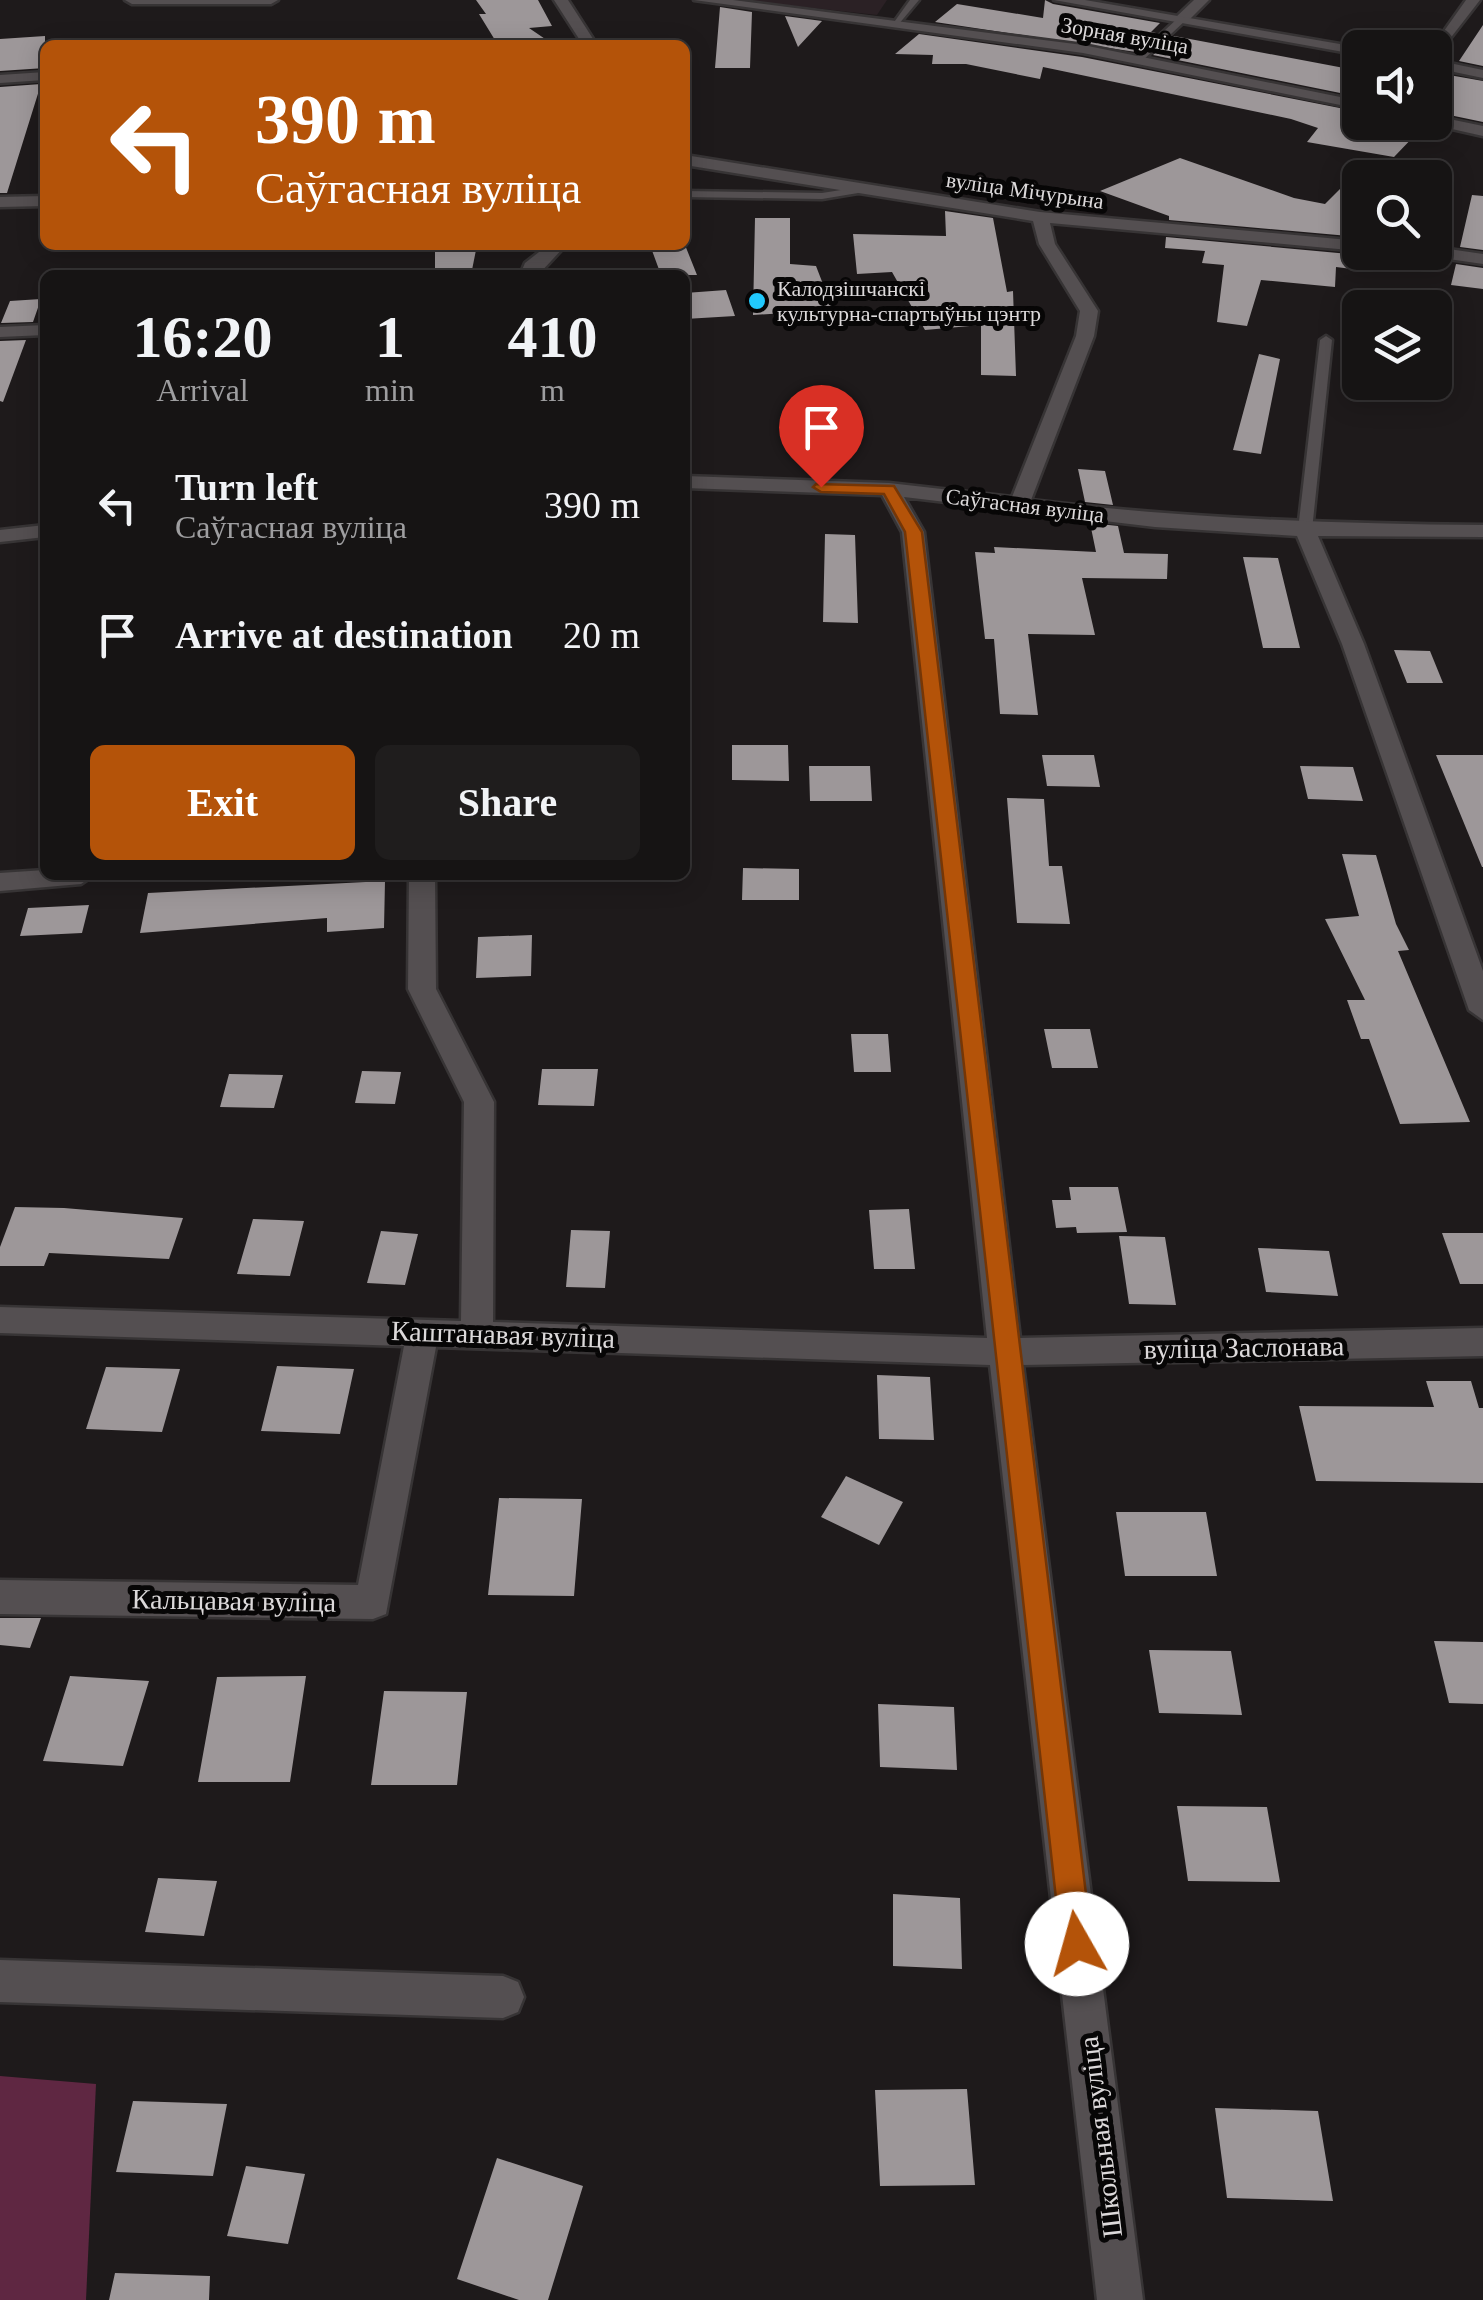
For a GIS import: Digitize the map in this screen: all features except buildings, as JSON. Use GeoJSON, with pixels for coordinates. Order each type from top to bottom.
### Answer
{"type":"FeatureCollection","features":[{"type":"Feature","properties":{"kind":"street"},"geometry":{"type":"LineString","coordinates":[[132,0],[271,0]]}},
{"type":"Feature","properties":{"kind":"street"},"geometry":{"type":"LineString","coordinates":[[561,0],[587,40]]}},
{"type":"Feature","properties":{"kind":"street","name":"Зорная вуліца"},"geometry":{"type":"LineString","coordinates":[[701,0],[759,3],[1139,59],[1342,101]]}},
{"type":"Feature","properties":{"kind":"street"},"geometry":{"type":"LineString","coordinates":[[1060,0],[1342,48]]}},
{"type":"Feature","properties":{"kind":"street","name":"Зорная вуліца"},"geometry":{"type":"LineString","coordinates":[[1182,20],[1202,0]]}},
{"type":"Feature","properties":{"kind":"street"},"geometry":{"type":"LineString","coordinates":[[1452,30],[1474,0]]}},
{"type":"Feature","properties":{"kind":"street"},"geometry":{"type":"LineString","coordinates":[[1452,68],[1483,74]]}},
{"type":"Feature","properties":{"kind":"street"},"geometry":{"type":"LineString","coordinates":[[0,80],[40,76]]}},
{"type":"Feature","properties":{"kind":"street"},"geometry":{"type":"LineString","coordinates":[[1452,125],[1483,131]]}},
{"type":"Feature","properties":{"kind":"street","name":"вуліца Мічурына"},"geometry":{"type":"LineString","coordinates":[[690,161],[1040,217],[1342,244]]}},
{"type":"Feature","properties":{"kind":"street"},"geometry":{"type":"LineString","coordinates":[[0,202],[40,201]]}},
{"type":"Feature","properties":{"kind":"street"},"geometry":{"type":"LineString","coordinates":[[1020,502],[1086,336],[1088,311],[1047,244],[1040,217]]}},
{"type":"Feature","properties":{"kind":"street"},"geometry":{"type":"LineString","coordinates":[[531,270],[552,250]]}},
{"type":"Feature","properties":{"kind":"street"},"geometry":{"type":"LineString","coordinates":[[1452,254],[1483,258]]}},
{"type":"Feature","properties":{"kind":"street"},"geometry":{"type":"LineString","coordinates":[[0,332],[40,330]]}},
{"type":"Feature","properties":{"kind":"street","name":"Саўгасная вуліца"},"geometry":{"type":"LineString","coordinates":[[690,482],[889,490],[1020,502],[1155,521],[1305,530],[1483,531]]}},
{"type":"Feature","properties":{"kind":"street","name":"Школьная вуліца"},"geometry":{"type":"LineString","coordinates":[[889,490],[914,532],[1005,1352],[1120,2300]]}},
{"type":"Feature","properties":{"kind":"street"},"geometry":{"type":"LineString","coordinates":[[914,532],[972,498]]}},
{"type":"Feature","properties":{"kind":"street"},"geometry":{"type":"LineString","coordinates":[[1305,530],[1353,644],[1483,1010]]}},
{"type":"Feature","properties":{"kind":"street"},"geometry":{"type":"LineString","coordinates":[[0,538],[34,533]]}},
{"type":"Feature","properties":{"kind":"street"},"geometry":{"type":"LineString","coordinates":[[0,882],[40,879]]}},
{"type":"Feature","properties":{"kind":"street"},"geometry":{"type":"LineString","coordinates":[[422,880],[422,989],[480,1102],[477,1332]]}},
{"type":"Feature","properties":{"kind":"street","name":"Каштанавая вуліца"},"geometry":{"type":"LineString","coordinates":[[0,1320],[477,1332],[1005,1352]]}},
{"type":"Feature","properties":{"kind":"street","name":"Кальцавая вуліца"},"geometry":{"type":"LineString","coordinates":[[0,1597],[373,1602],[423,1331]]}},
{"type":"Feature","properties":{"kind":"street","name":"вуліца Заслонава"},"geometry":{"type":"LineString","coordinates":[[1005,1352],[1483,1342]]}},
{"type":"Feature","properties":{"kind":"street"},"geometry":{"type":"LineString","coordinates":[[0,1981],[503,1997]]}},
{"type":"Feature","properties":{"kind":"lane"},"geometry":{"type":"LineString","coordinates":[[894,23],[914,0]]}},
{"type":"Feature","properties":{"kind":"lane"},"geometry":{"type":"LineString","coordinates":[[1139,59],[1182,20]]}},
{"type":"Feature","properties":{"kind":"lane"},"geometry":{"type":"LineString","coordinates":[[690,194],[822,196],[866,190]]}},
{"type":"Feature","properties":{"kind":"lane"},"geometry":{"type":"LineString","coordinates":[[1305,530],[1326,340]]}},
{"type":"Feature","properties":{"kind":"shaded area"},"geometry":{"type":"Polygon","coordinates":[[[743,0],[887,0],[877,15],[743,0]]]}},
{"type":"Feature","properties":{"kind":"shaded area"},"geometry":{"type":"Polygon","coordinates":[[[0,2076],[96,2084],[86,2300],[0,2300],[0,2076]]]}},
{"type":"Feature","properties":{"kind":"place","name":"Калодзішчанскі культурна-спартыўны цэнтр"},"geometry":{"type":"Point","coordinates":[757,301]}},
{"type":"Feature","properties":{"kind":"route"},"geometry":{"type":"LineString","coordinates":[[821,487],[889,490],[914,532],[1005,1352],[1077,1944]]}}]}
